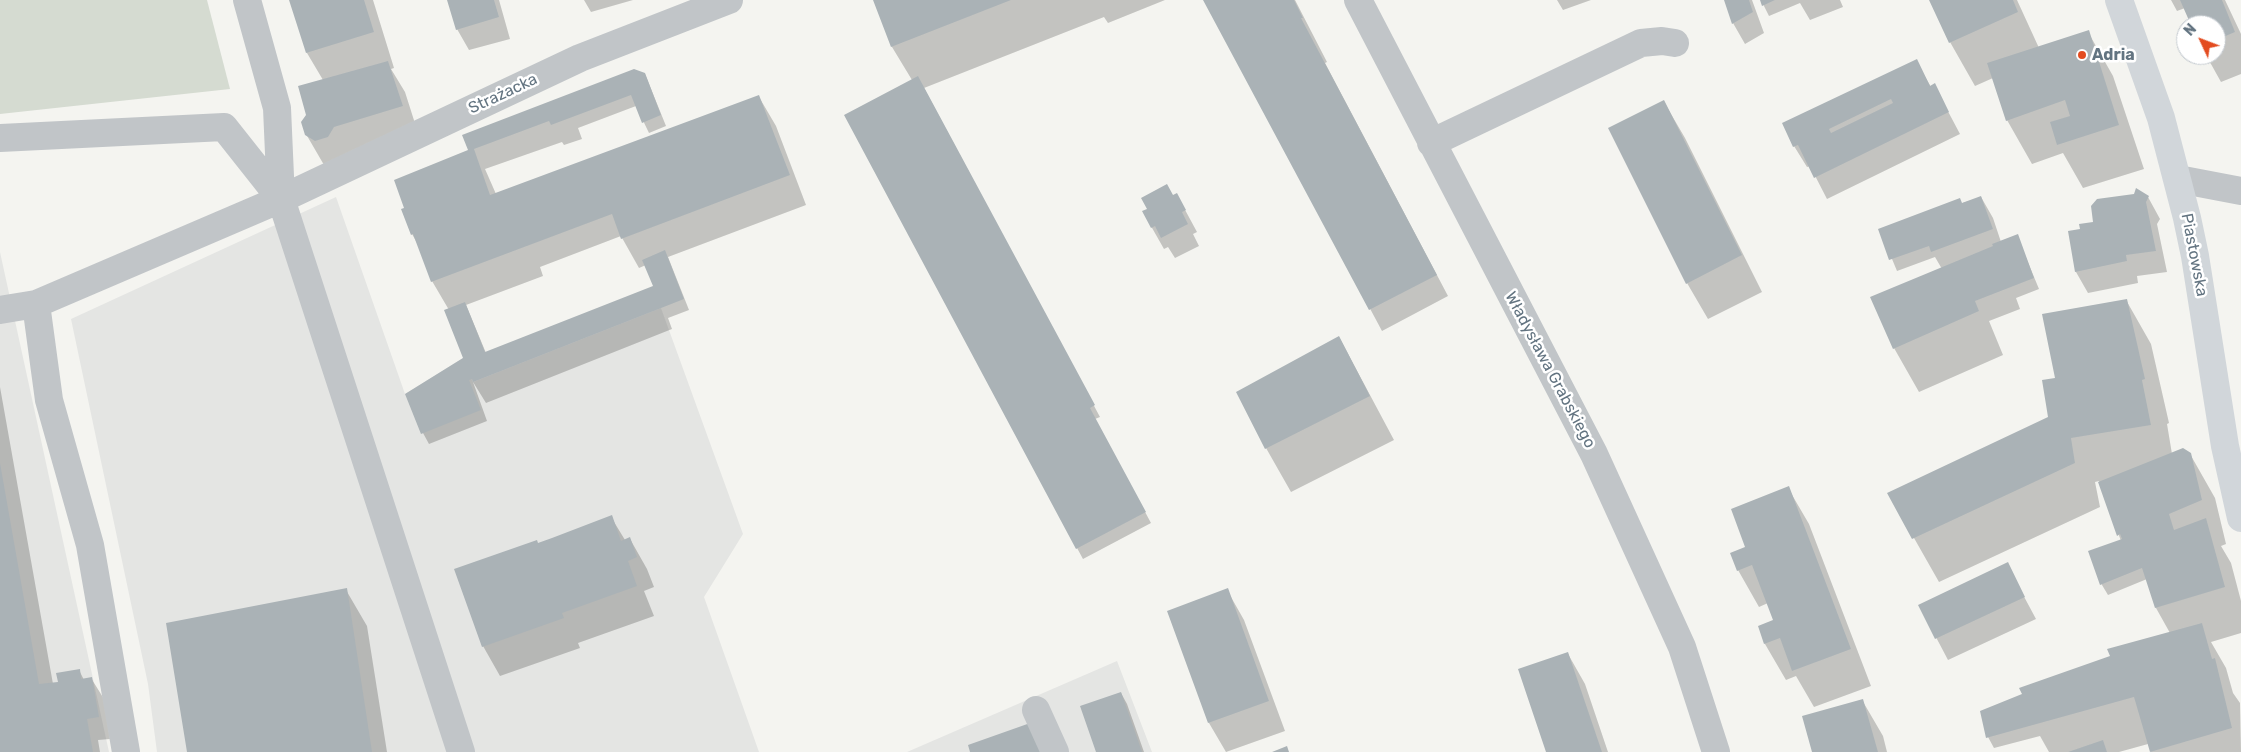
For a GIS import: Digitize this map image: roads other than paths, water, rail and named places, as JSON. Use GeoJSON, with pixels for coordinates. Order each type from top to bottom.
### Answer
{"type":"FeatureCollection","features":[{"type":"Feature","properties":{"kind":"main road","name":"Piastowska"},"geometry":{"type":"LineString","coordinates":[[2119,0],[2147,74],[2178,179],[2195,256],[2218,408],[2241,518]]}},
{"type":"Feature","properties":{"kind":"street"},"geometry":{"type":"LineString","coordinates":[[248,0],[277,108],[281,199],[461,752]]}},
{"type":"Feature","properties":{"kind":"street","name":"Strażacka"},"geometry":{"type":"LineString","coordinates":[[0,310],[36,304],[281,199],[580,58],[729,0]]}},
{"type":"Feature","properties":{"kind":"street","name":"Władysława Grabskiego"},"geometry":{"type":"LineString","coordinates":[[1358,0],[1594,454],[1682,646],[1716,752]]}},
{"type":"Feature","properties":{"kind":"street"},"geometry":{"type":"LineString","coordinates":[[1431,143],[1641,43],[1662,40],[1675,43]]}},
{"type":"Feature","properties":{"kind":"street"},"geometry":{"type":"LineString","coordinates":[[0,138],[224,127],[281,199]]}},
{"type":"Feature","properties":{"kind":"street"},"geometry":{"type":"LineString","coordinates":[[2178,179],[2241,191]]}},
{"type":"Feature","properties":{"kind":"street"},"geometry":{"type":"LineString","coordinates":[[36,304],[49,400],[90,545],[126,752]]}},
{"type":"Feature","properties":{"kind":"street"},"geometry":{"type":"LineString","coordinates":[[1036,710],[1055,752]]}},
{"type":"Feature","properties":{"kind":"place","name":"Adria"},"geometry":{"type":"Point","coordinates":[2082,55]}}]}
